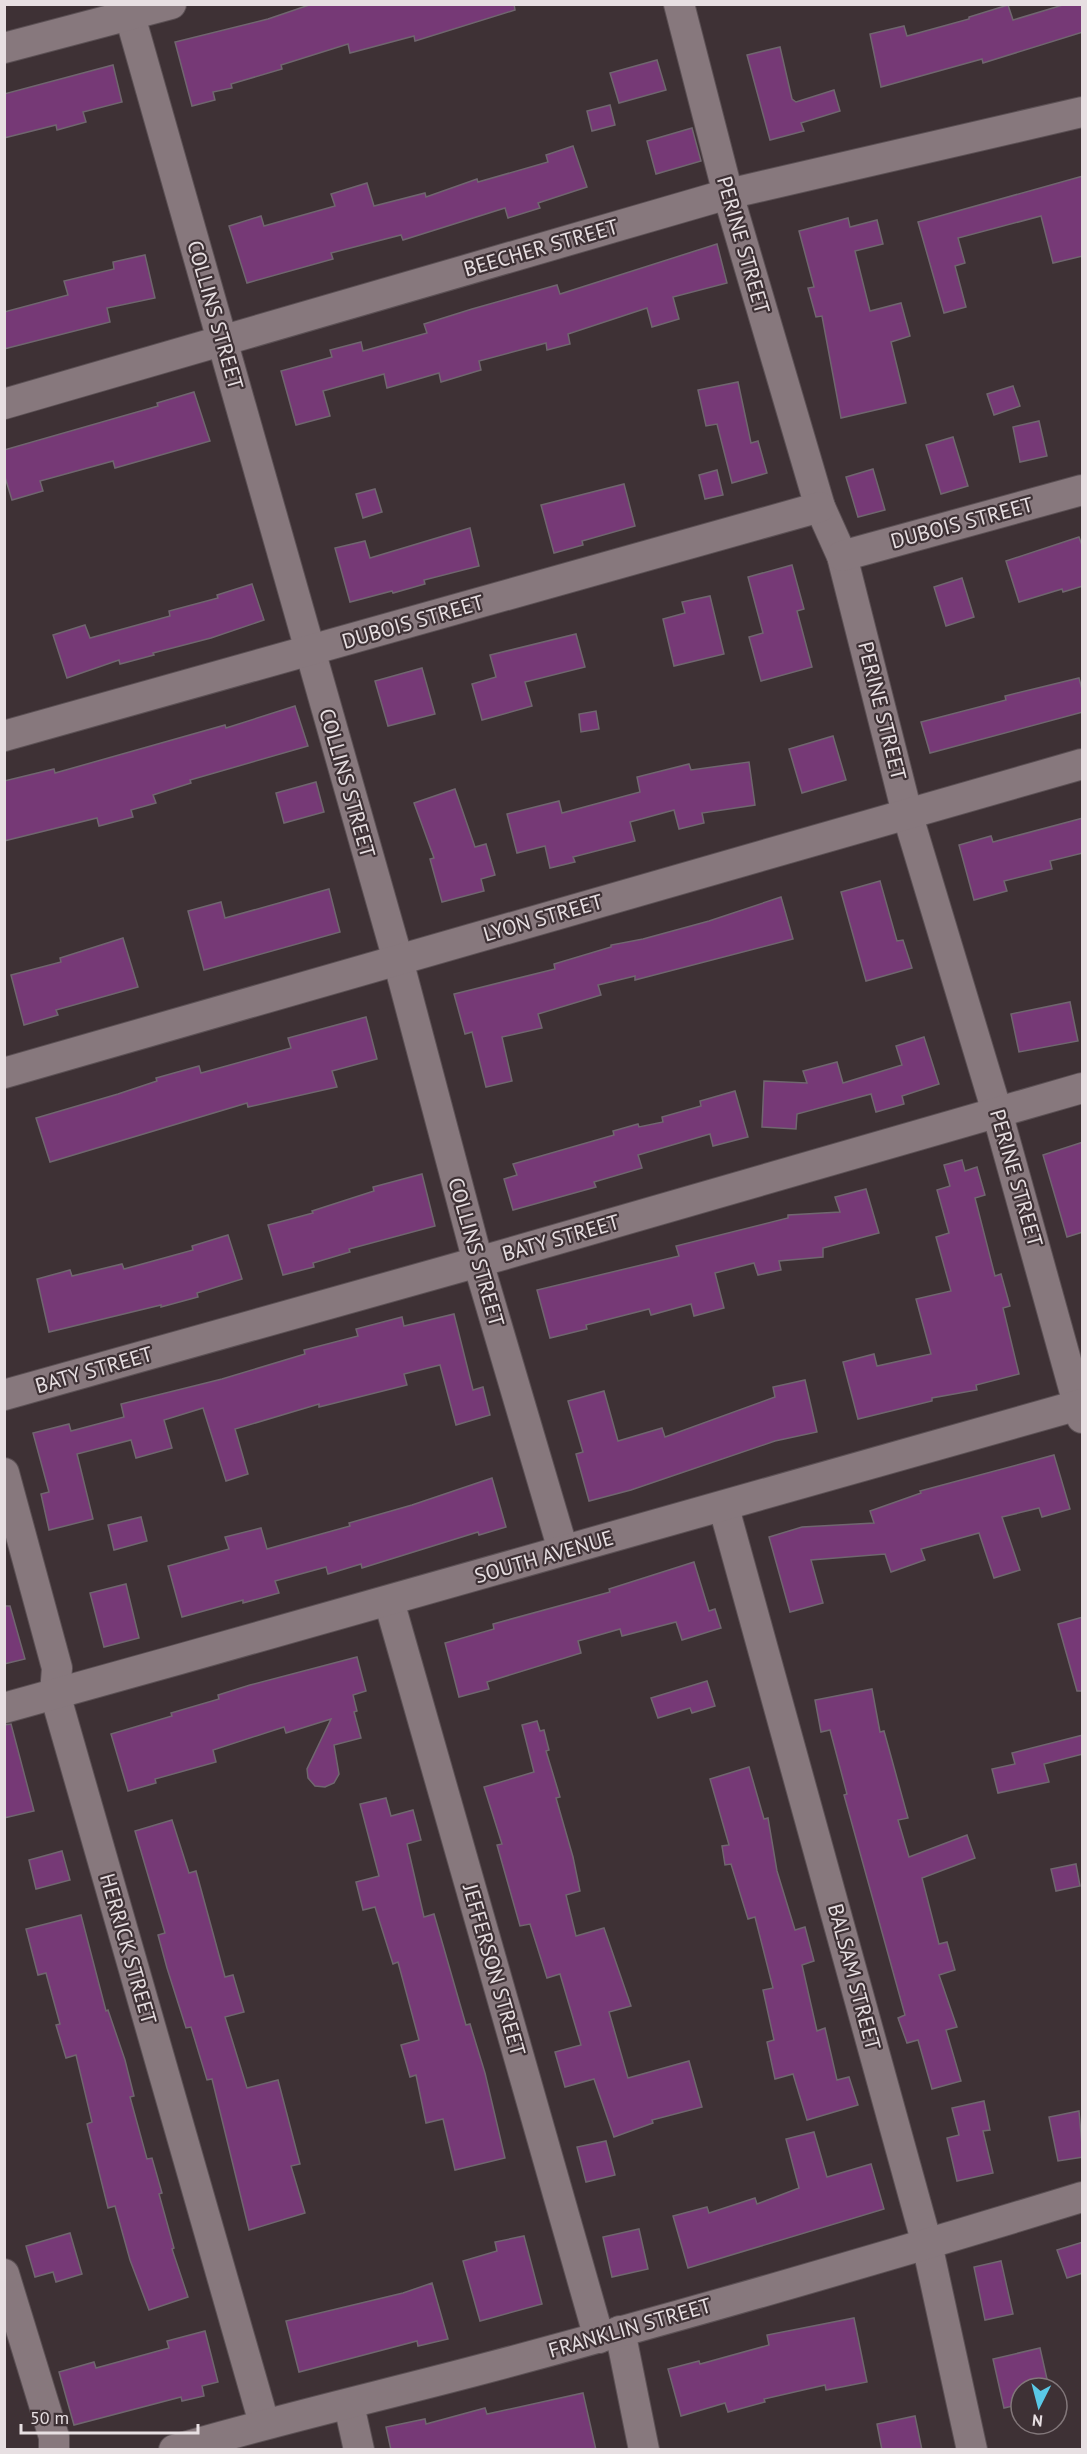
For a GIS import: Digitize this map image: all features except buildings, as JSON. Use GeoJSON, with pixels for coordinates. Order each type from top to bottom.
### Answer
{"type":"FeatureCollection","features":[{"type":"Feature","properties":{"kind":"street"},"geometry":{"type":"LineString","coordinates":[[4,48],[171,4]]}},
{"type":"Feature","properties":{"kind":"street","name":"PERINE STREET"},"geometry":{"type":"LineString","coordinates":[[679,4],[728,194],[820,507],[842,556],[908,813],[997,1112],[1081,1409]]}},
{"type":"Feature","properties":{"kind":"street","name":"COLLINS STREET"},"geometry":{"type":"LineString","coordinates":[[130,16],[398,960],[478,1262],[563,1550]]}},
{"type":"Feature","properties":{"kind":"street","name":"BEECHER STREET"},"geometry":{"type":"LineString","coordinates":[[4,404],[728,194],[1083,112]]}},
{"type":"Feature","properties":{"kind":"street","name":"DUBOIS STREET"},"geometry":{"type":"LineString","coordinates":[[842,556],[1083,490]]}},
{"type":"Feature","properties":{"kind":"street","name":"DUBOIS STREET"},"geometry":{"type":"LineString","coordinates":[[4,736],[820,507]]}},
{"type":"Feature","properties":{"kind":"street","name":"LYON STREET"},"geometry":{"type":"LineString","coordinates":[[4,1073],[1083,764]]}},
{"type":"Feature","properties":{"kind":"street","name":"BATY STREET"},"geometry":{"type":"LineString","coordinates":[[4,1395],[1083,1088]]}},
{"type":"Feature","properties":{"kind":"street","name":"SOUTH AVENUE"},"geometry":{"type":"LineString","coordinates":[[4,1708],[563,1550],[1081,1409]]}},
{"type":"Feature","properties":{"kind":"street","name":"HERRICK STREET"},"geometry":{"type":"LineString","coordinates":[[4,1473],[57,1668],[55,1694],[264,2423]]}},
{"type":"Feature","properties":{"kind":"street","name":"BALSAM STREET"},"geometry":{"type":"LineString","coordinates":[[724,1508],[927,2244],[972,2450]]}},
{"type":"Feature","properties":{"kind":"street","name":"JEFFERSON STREET"},"geometry":{"type":"LineString","coordinates":[[388,1601],[644,2450]]}},
{"type":"Feature","properties":{"kind":"street","name":"FRANKLIN STREET"},"geometry":{"type":"LineString","coordinates":[[174,2450],[264,2423],[349,2405],[609,2334],[927,2244],[1083,2197]]}},
{"type":"Feature","properties":{"kind":"street"},"geometry":{"type":"LineString","coordinates":[[4,2274],[54,2437],[54,2450]]}},
{"type":"Feature","properties":{"kind":"street"},"geometry":{"type":"LineString","coordinates":[[349,2405],[359,2450]]}}]}
